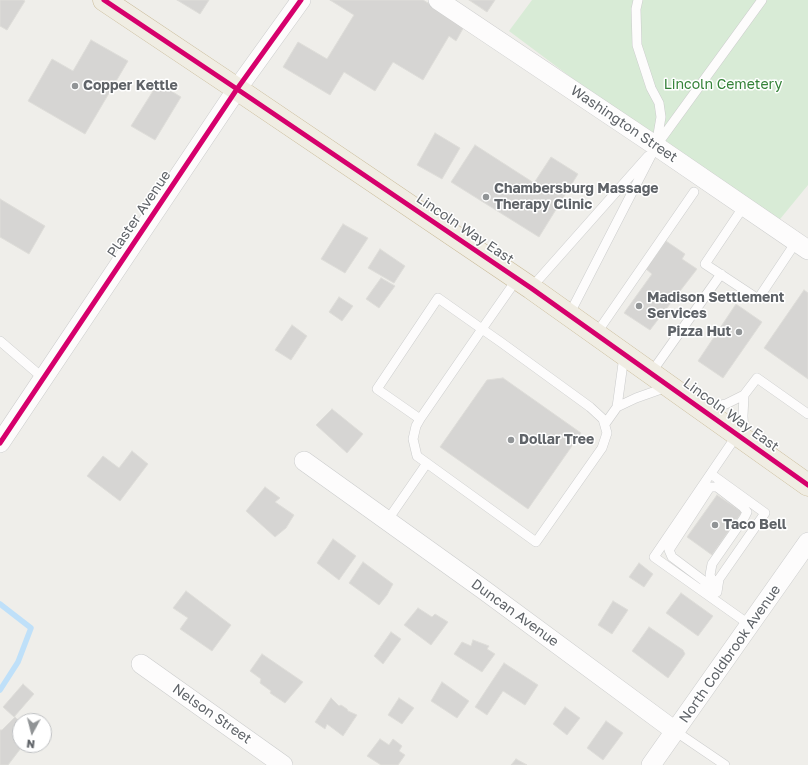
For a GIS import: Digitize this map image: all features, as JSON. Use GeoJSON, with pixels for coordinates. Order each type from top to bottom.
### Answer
{"type":"FeatureCollection","features":[{"type":"Feature","properties":{"kind":"highway","name":"Lincoln Way East"},"geometry":{"type":"LineString","coordinates":[[104,0],[569,315],[808,485]]}},
{"type":"Feature","properties":{"kind":"street","name":"Plaster Avenue"},"geometry":{"type":"LineString","coordinates":[[0,443],[237,89],[301,0]]}},
{"type":"Feature","properties":{"kind":"street","name":"Washington Street"},"geometry":{"type":"LineString","coordinates":[[438,0],[802,246]]}},
{"type":"Feature","properties":{"kind":"street","name":"Duncan Avenue"},"geometry":{"type":"LineString","coordinates":[[304,461],[484,590],[675,731]]}},
{"type":"Feature","properties":{"kind":"street","name":"North Coldbrook Avenue"},"geometry":{"type":"LineString","coordinates":[[651,765],[808,542]]}},
{"type":"Feature","properties":{"kind":"street","name":"Nelson Street"},"geometry":{"type":"LineString","coordinates":[[141,664],[283,765]]}},
{"type":"Feature","properties":{"kind":"lane"},"geometry":{"type":"LineString","coordinates":[[569,315],[656,146],[661,117],[659,103],[651,88],[637,45],[636,9],[638,0]]}},
{"type":"Feature","properties":{"kind":"lane"},"geometry":{"type":"LineString","coordinates":[[420,419],[377,389],[438,298],[482,329],[590,407],[603,419],[607,433],[602,448],[536,542],[417,456],[413,439],[416,426],[482,329],[656,146],[762,0]]}},
{"type":"Feature","properties":{"kind":"lane"},"geometry":{"type":"LineString","coordinates":[[596,334],[694,192]]}},
{"type":"Feature","properties":{"kind":"lane"},"geometry":{"type":"LineString","coordinates":[[744,206],[705,264],[758,299],[802,246]]}},
{"type":"Feature","properties":{"kind":"lane"},"geometry":{"type":"LineString","coordinates":[[651,373],[721,274]]}},
{"type":"Feature","properties":{"kind":"lane"},"geometry":{"type":"LineString","coordinates":[[0,341],[43,378]]}},
{"type":"Feature","properties":{"kind":"lane"},"geometry":{"type":"LineString","coordinates":[[605,424],[617,407],[624,354]]}},
{"type":"Feature","properties":{"kind":"lane"},"geometry":{"type":"LineString","coordinates":[[701,409],[726,404],[744,394],[756,378],[808,414]]}},
{"type":"Feature","properties":{"kind":"lane"},"geometry":{"type":"LineString","coordinates":[[617,407],[636,398],[669,386]]}},
{"type":"Feature","properties":{"kind":"lane"},"geometry":{"type":"LineString","coordinates":[[713,594],[654,557],[711,474],[741,437],[744,394]]}},
{"type":"Feature","properties":{"kind":"lane"},"geometry":{"type":"LineString","coordinates":[[387,521],[426,463]]}},
{"type":"Feature","properties":{"kind":"lane"},"geometry":{"type":"LineString","coordinates":[[711,474],[765,513],[719,579],[713,594]]}},
{"type":"Feature","properties":{"kind":"lane"},"geometry":{"type":"LineString","coordinates":[[713,594],[710,575],[712,564],[747,512],[743,507],[717,488],[710,487],[669,550],[672,557],[704,581],[719,603],[750,625]]}},
{"type":"Feature","properties":{"kind":"lane","name":"Duncan Avenue"},"geometry":{"type":"LineString","coordinates":[[675,731],[726,765]]}},
{"type":"Feature","properties":{"kind":"green space","name":"Lincoln Cemetery"},"geometry":{"type":"Polygon","coordinates":[[[532,0],[808,0],[808,185],[776,224],[667,149],[509,31],[532,0]]]}},
{"type":"Feature","properties":{"kind":"building"},"geometry":{"type":"Polygon","coordinates":[[[0,0],[25,1],[7,30],[0,26],[0,0]]]}},
{"type":"Feature","properties":{"kind":"building"},"geometry":{"type":"Polygon","coordinates":[[[177,0],[209,0],[200,14],[177,0]]]}},
{"type":"Feature","properties":{"kind":"building"},"geometry":{"type":"Polygon","coordinates":[[[330,0],[423,0],[465,25],[456,41],[449,36],[423,80],[393,62],[375,91],[344,72],[330,95],[283,67],[298,42],[327,59],[354,15],[330,0]]]}},
{"type":"Feature","properties":{"kind":"building"},"geometry":{"type":"Polygon","coordinates":[[[469,0],[495,0],[487,12],[469,0]]]}},
{"type":"Feature","properties":{"kind":"building","name":"Copper Kettle"},"geometry":{"type":"Polygon","coordinates":[[[91,40],[128,61],[85,134],[28,101],[52,59],[73,71],[91,40]]]}},
{"type":"Feature","properties":{"kind":"building"},"geometry":{"type":"Polygon","coordinates":[[[158,83],[181,97],[155,140],[131,126],[158,83]]]}},
{"type":"Feature","properties":{"kind":"building"},"geometry":{"type":"Polygon","coordinates":[[[435,133],[460,148],[442,179],[417,165],[435,133]]]}},
{"type":"Feature","properties":{"kind":"building"},"geometry":{"type":"Polygon","coordinates":[[[475,145],[534,183],[551,157],[578,174],[539,237],[451,182],[475,145]]]}},
{"type":"Feature","properties":{"kind":"building"},"geometry":{"type":"Polygon","coordinates":[[[0,199],[45,226],[29,254],[0,237],[0,199]]]}},
{"type":"Feature","properties":{"kind":"building"},"geometry":{"type":"Polygon","coordinates":[[[343,224],[368,238],[345,273],[321,259],[343,224]]]}},
{"type":"Feature","properties":{"kind":"building"},"geometry":{"type":"Polygon","coordinates":[[[666,241],[685,254],[682,259],[697,269],[650,330],[624,313],[652,274],[646,269],[666,241]]]}},
{"type":"Feature","properties":{"kind":"building"},"geometry":{"type":"Polygon","coordinates":[[[380,249],[405,266],[394,283],[368,268],[380,249]]]}},
{"type":"Feature","properties":{"kind":"building"},"geometry":{"type":"Polygon","coordinates":[[[381,278],[395,286],[379,308],[366,299],[381,278]]]}},
{"type":"Feature","properties":{"kind":"building"},"geometry":{"type":"Polygon","coordinates":[[[804,290],[808,293],[808,379],[764,348],[804,290]]]}},
{"type":"Feature","properties":{"kind":"building"},"geometry":{"type":"Polygon","coordinates":[[[339,297],[353,306],[342,321],[329,312],[339,297]]]}},
{"type":"Feature","properties":{"kind":"building"},"geometry":{"type":"Polygon","coordinates":[[[736,304],[762,322],[723,378],[698,361],[736,304]]]}},
{"type":"Feature","properties":{"kind":"building"},"geometry":{"type":"Polygon","coordinates":[[[292,325],[307,336],[291,360],[275,350],[292,325]]]}},
{"type":"Feature","properties":{"kind":"building","name":"Dollar Tree"},"geometry":{"type":"Polygon","coordinates":[[[503,378],[581,433],[528,509],[440,447],[487,380],[503,378]]]}},
{"type":"Feature","properties":{"kind":"building"},"geometry":{"type":"Polygon","coordinates":[[[332,409],[363,434],[347,453],[316,425],[332,409]]]}},
{"type":"Feature","properties":{"kind":"building"},"geometry":{"type":"Polygon","coordinates":[[[132,451],[148,464],[120,501],[87,476],[103,456],[119,468],[132,451]]]}},
{"type":"Feature","properties":{"kind":"building"},"geometry":{"type":"Polygon","coordinates":[[[265,487],[280,498],[275,502],[294,515],[286,528],[275,537],[246,511],[265,487]]]}},
{"type":"Feature","properties":{"kind":"building","name":"Taco Bell"},"geometry":{"type":"Polygon","coordinates":[[[717,495],[742,512],[712,555],[687,537],[717,495]]]}},
{"type":"Feature","properties":{"kind":"building"},"geometry":{"type":"Polygon","coordinates":[[[333,539],[356,556],[339,580],[317,563],[333,539]]]}},
{"type":"Feature","properties":{"kind":"building"},"geometry":{"type":"Polygon","coordinates":[[[363,562],[393,584],[379,605],[349,583],[363,562]]]}},
{"type":"Feature","properties":{"kind":"building"},"geometry":{"type":"Polygon","coordinates":[[[639,563],[653,574],[644,587],[629,577],[639,563]]]}},
{"type":"Feature","properties":{"kind":"building"},"geometry":{"type":"Polygon","coordinates":[[[186,591],[231,625],[212,651],[180,629],[188,618],[173,608],[186,591]]]}},
{"type":"Feature","properties":{"kind":"building"},"geometry":{"type":"Polygon","coordinates":[[[681,593],[713,616],[698,636],[666,613],[681,593]]]}},
{"type":"Feature","properties":{"kind":"building"},"geometry":{"type":"Polygon","coordinates":[[[613,601],[628,610],[612,634],[598,625],[613,601]]]}},
{"type":"Feature","properties":{"kind":"building"},"geometry":{"type":"Polygon","coordinates":[[[418,608],[432,617],[435,614],[448,622],[431,645],[404,625],[418,608]]]}},
{"type":"Feature","properties":{"kind":"building"},"geometry":{"type":"Polygon","coordinates":[[[649,627],[683,650],[685,654],[668,678],[632,651],[649,627]]]}},
{"type":"Feature","properties":{"kind":"building"},"geometry":{"type":"Polygon","coordinates":[[[391,632],[401,639],[383,664],[374,656],[391,632]]]}},
{"type":"Feature","properties":{"kind":"building"},"geometry":{"type":"Polygon","coordinates":[[[473,640],[489,646],[487,649],[495,654],[482,672],[454,654],[462,642],[471,646],[473,640]]]}},
{"type":"Feature","properties":{"kind":"building"},"geometry":{"type":"Polygon","coordinates":[[[262,654],[303,682],[285,703],[270,693],[271,691],[260,683],[261,679],[250,671],[262,654]]]}},
{"type":"Feature","properties":{"kind":"building"},"geometry":{"type":"Polygon","coordinates":[[[504,663],[538,685],[525,705],[503,691],[487,715],[475,707],[504,663]]]}},
{"type":"Feature","properties":{"kind":"building"},"geometry":{"type":"Polygon","coordinates":[[[442,682],[469,701],[457,718],[431,701],[442,682]]]}},
{"type":"Feature","properties":{"kind":"building"},"geometry":{"type":"Polygon","coordinates":[[[23,684],[34,694],[17,713],[12,713],[12,715],[3,707],[23,684]]]}},
{"type":"Feature","properties":{"kind":"building"},"geometry":{"type":"Polygon","coordinates":[[[331,698],[339,706],[341,705],[348,711],[357,715],[343,736],[327,724],[325,729],[315,722],[331,698]]]}},
{"type":"Feature","properties":{"kind":"building"},"geometry":{"type":"Polygon","coordinates":[[[399,698],[414,708],[402,724],[388,715],[399,698]]]}},
{"type":"Feature","properties":{"kind":"building"},"geometry":{"type":"Polygon","coordinates":[[[565,707],[580,718],[567,735],[553,724],[565,707]]]}},
{"type":"Feature","properties":{"kind":"building"},"geometry":{"type":"Polygon","coordinates":[[[12,720],[12,753],[17,753],[8,765],[0,765],[0,730],[2,730],[12,720]]]}},
{"type":"Feature","properties":{"kind":"building"},"geometry":{"type":"Polygon","coordinates":[[[606,721],[623,733],[603,760],[587,748],[606,721]]]}},
{"type":"Feature","properties":{"kind":"building"},"geometry":{"type":"Polygon","coordinates":[[[380,739],[389,745],[393,739],[402,746],[399,751],[405,755],[398,765],[381,765],[367,756],[380,739]]]}},
{"type":"Feature","properties":{"kind":"building"},"geometry":{"type":"Polygon","coordinates":[[[516,759],[527,765],[511,765],[516,759]]]}},
{"type":"Feature","properties":{"kind":"waterway"},"geometry":{"type":"LineString","coordinates":[[0,604],[31,628],[18,662],[0,690]]}},
{"type":"Feature","properties":{"kind":"cycle path"},"geometry":{"type":"LineString","coordinates":[[104,0],[531,288],[808,485]]}},
{"type":"Feature","properties":{"kind":"cycle path"},"geometry":{"type":"LineString","coordinates":[[0,443],[237,89],[301,0]]}},
{"type":"Feature","properties":{"kind":"place","name":"Copper Kettle"},"geometry":{"type":"Point","coordinates":[75,86]}},
{"type":"Feature","properties":{"kind":"place","name":"Chambersburg Massage Therapy Clinic"},"geometry":{"type":"Point","coordinates":[486,197]}},
{"type":"Feature","properties":{"kind":"place","name":"Madison Settlement Services"},"geometry":{"type":"Point","coordinates":[639,306]}},
{"type":"Feature","properties":{"kind":"place","name":"Pizza Hut"},"geometry":{"type":"Point","coordinates":[739,332]}},
{"type":"Feature","properties":{"kind":"place","name":"Dollar Tree"},"geometry":{"type":"Point","coordinates":[511,440]}},
{"type":"Feature","properties":{"kind":"place","name":"Taco Bell"},"geometry":{"type":"Point","coordinates":[715,525]}}]}
